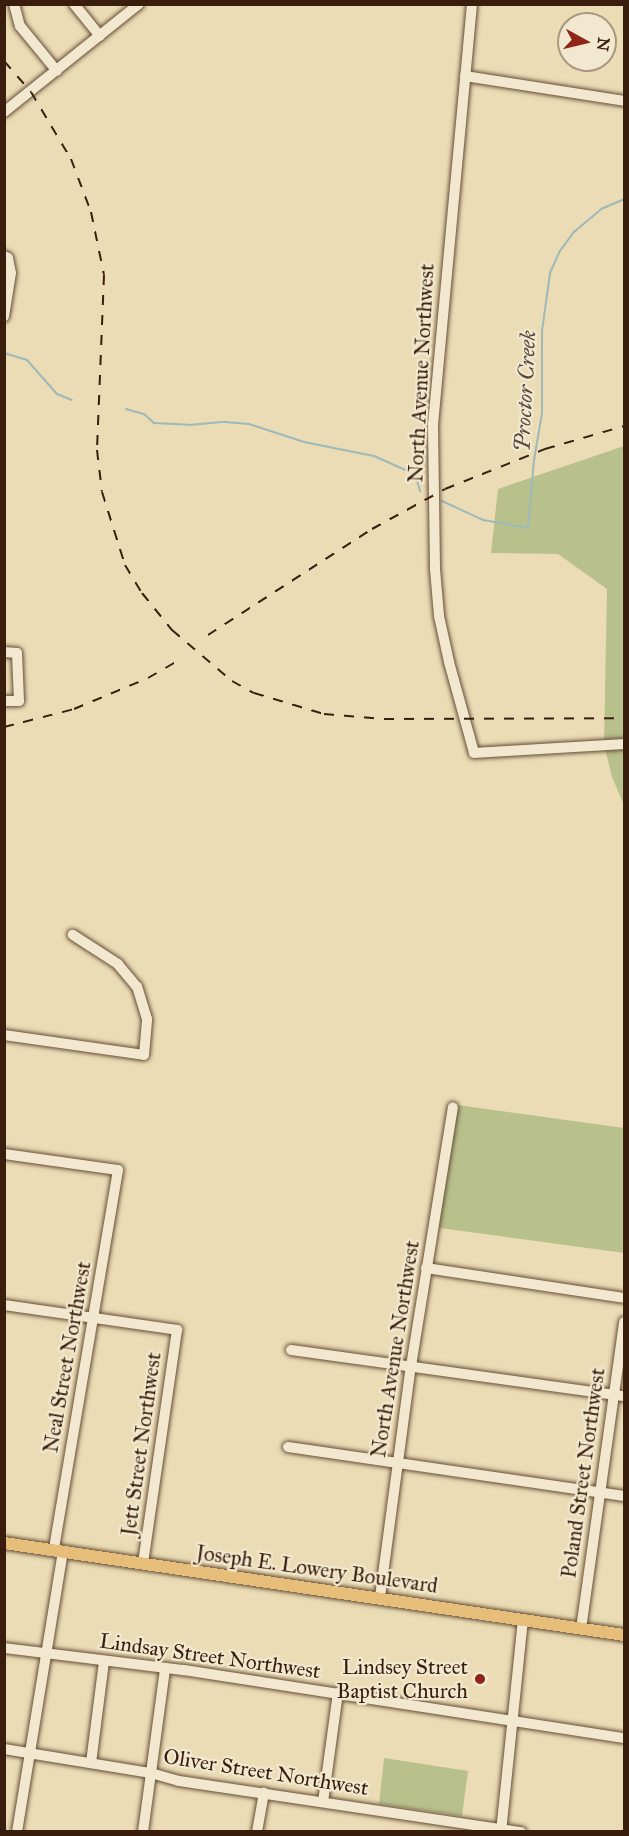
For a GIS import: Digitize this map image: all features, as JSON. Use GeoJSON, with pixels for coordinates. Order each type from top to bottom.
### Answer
{"type":"FeatureCollection","features":[{"type":"Feature","properties":{"kind":"main road","name":"Joseph E. Lowery Boulevard"},"geometry":{"type":"LineString","coordinates":[[4,1543],[624,1635]]}},
{"type":"Feature","properties":{"kind":"street"},"geometry":{"type":"LineString","coordinates":[[14,4],[20,26],[57,71]]}},
{"type":"Feature","properties":{"kind":"street"},"geometry":{"type":"LineString","coordinates":[[74,4],[100,36]]}},
{"type":"Feature","properties":{"kind":"street"},"geometry":{"type":"LineString","coordinates":[[4,112],[139,4]]}},
{"type":"Feature","properties":{"kind":"street","name":"North Avenue Northwest"},"geometry":{"type":"LineString","coordinates":[[472,4],[436,380],[433,479],[435,569],[439,616],[448,662],[474,753],[624,744]]}},
{"type":"Feature","properties":{"kind":"street"},"geometry":{"type":"LineString","coordinates":[[465,76],[624,100]]}},
{"type":"Feature","properties":{"kind":"street"},"geometry":{"type":"LineString","coordinates":[[4,256],[8,258],[11,273],[4,316]]}},
{"type":"Feature","properties":{"kind":"street"},"geometry":{"type":"LineString","coordinates":[[4,652],[17,653],[19,701],[4,701]]}},
{"type":"Feature","properties":{"kind":"street"},"geometry":{"type":"LineString","coordinates":[[4,1035],[144,1056],[147,1018],[137,987],[118,964],[74,934]]}},
{"type":"Feature","properties":{"kind":"street","name":"North Avenue Northwest"},"geometry":{"type":"LineString","coordinates":[[380,1597],[411,1366],[453,1107]]}},
{"type":"Feature","properties":{"kind":"street","name":"Neal Street Northwest"},"geometry":{"type":"LineString","coordinates":[[4,1154],[118,1170],[93,1318],[46,1654],[17,1832]]}},
{"type":"Feature","properties":{"kind":"street"},"geometry":{"type":"LineString","coordinates":[[426,1268],[624,1298]]}},
{"type":"Feature","properties":{"kind":"street"},"geometry":{"type":"LineString","coordinates":[[4,1305],[93,1318]]}},
{"type":"Feature","properties":{"kind":"street","name":"Jett Street Northwest"},"geometry":{"type":"LineString","coordinates":[[93,1318],[177,1330],[143,1564]]}},
{"type":"Feature","properties":{"kind":"street","name":"Poland Street Northwest"},"geometry":{"type":"LineString","coordinates":[[581,1629],[600,1492],[619,1395],[624,1322]]}},
{"type":"Feature","properties":{"kind":"street"},"geometry":{"type":"LineString","coordinates":[[291,1350],[619,1395]]}},
{"type":"Feature","properties":{"kind":"street"},"geometry":{"type":"LineString","coordinates":[[288,1448],[624,1496]]}},
{"type":"Feature","properties":{"kind":"street"},"geometry":{"type":"LineString","coordinates":[[501,1830],[523,1620]]}},
{"type":"Feature","properties":{"kind":"street","name":"Lindsay Street Northwest"},"geometry":{"type":"LineString","coordinates":[[4,1648],[338,1694],[624,1738]]}},
{"type":"Feature","properties":{"kind":"street"},"geometry":{"type":"LineString","coordinates":[[91,1762],[104,1662]]}},
{"type":"Feature","properties":{"kind":"street"},"geometry":{"type":"LineString","coordinates":[[143,1832],[165,1669]]}},
{"type":"Feature","properties":{"kind":"street"},"geometry":{"type":"LineString","coordinates":[[323,1802],[338,1694]]}},
{"type":"Feature","properties":{"kind":"street","name":"Oliver Street Northwest"},"geometry":{"type":"LineString","coordinates":[[4,1749],[91,1762],[179,1780],[521,1832]]}},
{"type":"Feature","properties":{"kind":"street"},"geometry":{"type":"LineString","coordinates":[[257,1832],[264,1793]]}},
{"type":"Feature","properties":{"kind":"green space"},"geometry":{"type":"Polygon","coordinates":[[[624,446],[624,805],[612,777],[604,745],[607,589],[558,554],[491,553],[498,489],[624,446]]]}},
{"type":"Feature","properties":{"kind":"green space"},"geometry":{"type":"Polygon","coordinates":[[[450,1104],[624,1128],[624,1253],[433,1227],[450,1104]]]}},
{"type":"Feature","properties":{"kind":"green space"},"geometry":{"type":"Polygon","coordinates":[[[384,1758],[468,1771],[462,1816],[379,1804],[384,1758]]]}},
{"type":"Feature","properties":{"kind":"waterway","name":"Proctor Creek"},"geometry":{"type":"LineString","coordinates":[[442,501],[483,520],[528,528],[534,460],[542,413],[542,331],[550,273],[560,251],[574,232],[601,209],[624,199]]}},
{"type":"Feature","properties":{"kind":"waterway","name":"Proctor Creek"},"geometry":{"type":"LineString","coordinates":[[4,353],[27,360],[57,394],[72,400]]}},
{"type":"Feature","properties":{"kind":"waterway","name":"Proctor Creek"},"geometry":{"type":"LineString","coordinates":[[126,409],[144,414],[154,423],[249,424],[304,442],[374,456],[416,477],[420,491]]}},
{"type":"Feature","properties":{"kind":"railway"},"geometry":{"type":"LineString","coordinates":[[4,61],[31,92],[71,159],[91,212],[104,275],[97,450],[102,492],[125,565],[142,593],[172,630],[232,681],[254,693],[324,714],[384,719],[624,718]]}},
{"type":"Feature","properties":{"kind":"railway"},"geometry":{"type":"LineString","coordinates":[[208,635],[372,529],[445,489],[545,449],[624,426]]}},
{"type":"Feature","properties":{"kind":"railway"},"geometry":{"type":"LineString","coordinates":[[4,727],[74,709],[148,678],[178,661]]}},
{"type":"Feature","properties":{"kind":"place","name":"Lindsey Street Baptist Church"},"geometry":{"type":"Point","coordinates":[480,1679]}}]}
